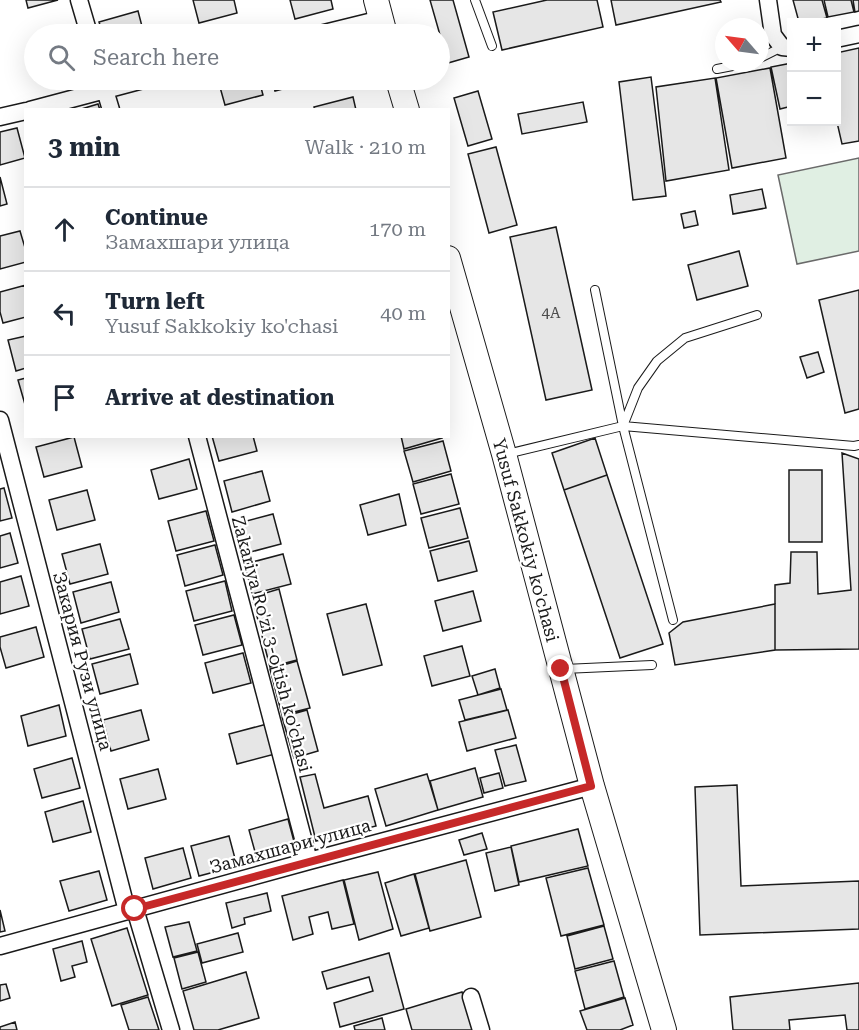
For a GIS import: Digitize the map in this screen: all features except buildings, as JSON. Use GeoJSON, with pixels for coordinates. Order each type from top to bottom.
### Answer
{"type":"FeatureCollection","features":[{"type":"Feature","properties":{"kind":"main road"},"geometry":{"type":"LineString","coordinates":[[401,90],[406,108]]}},
{"type":"Feature","properties":{"kind":"main road","name":"Yusuf Sakkokiy ko'chasi"},"geometry":{"type":"LineString","coordinates":[[450,265],[504,454],[591,786],[664,1030]]}},
{"type":"Feature","properties":{"kind":"street"},"geometry":{"type":"LineString","coordinates":[[79,0],[86,24]]}},
{"type":"Feature","properties":{"kind":"street"},"geometry":{"type":"LineString","coordinates":[[768,0],[773,35],[787,47]]}},
{"type":"Feature","properties":{"kind":"street"},"geometry":{"type":"LineString","coordinates":[[358,24],[381,18]]}},
{"type":"Feature","properties":{"kind":"street"},"geometry":{"type":"LineString","coordinates":[[841,38],[859,34]]}},
{"type":"Feature","properties":{"kind":"street"},"geometry":{"type":"LineString","coordinates":[[34,108],[86,90]]}},
{"type":"Feature","properties":{"kind":"street"},"geometry":{"type":"LineString","coordinates":[[106,90],[110,108]]}},
{"type":"Feature","properties":{"kind":"street"},"geometry":{"type":"LineString","coordinates":[[0,117],[24,111]]}},
{"type":"Feature","properties":{"kind":"street","name":"Закария Рузи улица"},"geometry":{"type":"LineString","coordinates":[[0,420],[131,910],[171,1030]]}},
{"type":"Feature","properties":{"kind":"street","name":"Zakariya Ro'zi 3-o'tish ko'chasi"},"geometry":{"type":"LineString","coordinates":[[198,438],[309,861]]}},
{"type":"Feature","properties":{"kind":"street","name":"Замахшари улица"},"geometry":{"type":"LineString","coordinates":[[0,946],[591,786]]}},
{"type":"Feature","properties":{"kind":"street"},"geometry":{"type":"LineString","coordinates":[[471,997],[481,1030]]}},
{"type":"Feature","properties":{"kind":"lane"},"geometry":{"type":"LineString","coordinates":[[475,0],[492,46]]}},
{"type":"Feature","properties":{"kind":"lane"},"geometry":{"type":"LineString","coordinates":[[769,54],[787,47]]}},
{"type":"Feature","properties":{"kind":"lane"},"geometry":{"type":"LineString","coordinates":[[595,290],[623,426],[674,620]]}},
{"type":"Feature","properties":{"kind":"lane"},"geometry":{"type":"LineString","coordinates":[[623,426],[638,388],[657,361],[685,338],[757,315]]}},
{"type":"Feature","properties":{"kind":"lane"},"geometry":{"type":"LineString","coordinates":[[504,454],[623,426],[842,446],[859,445]]}},
{"type":"Feature","properties":{"kind":"lane"},"geometry":{"type":"LineString","coordinates":[[561,669],[652,665]]}},
{"type":"Feature","properties":{"kind":"green space"},"geometry":{"type":"Polygon","coordinates":[[[859,158],[859,251],[797,264],[778,175],[859,158]]]}},
{"type":"Feature","properties":{"kind":"route"},"geometry":{"type":"LineString","coordinates":[[135,909],[591,786],[561,669]]}}]}
